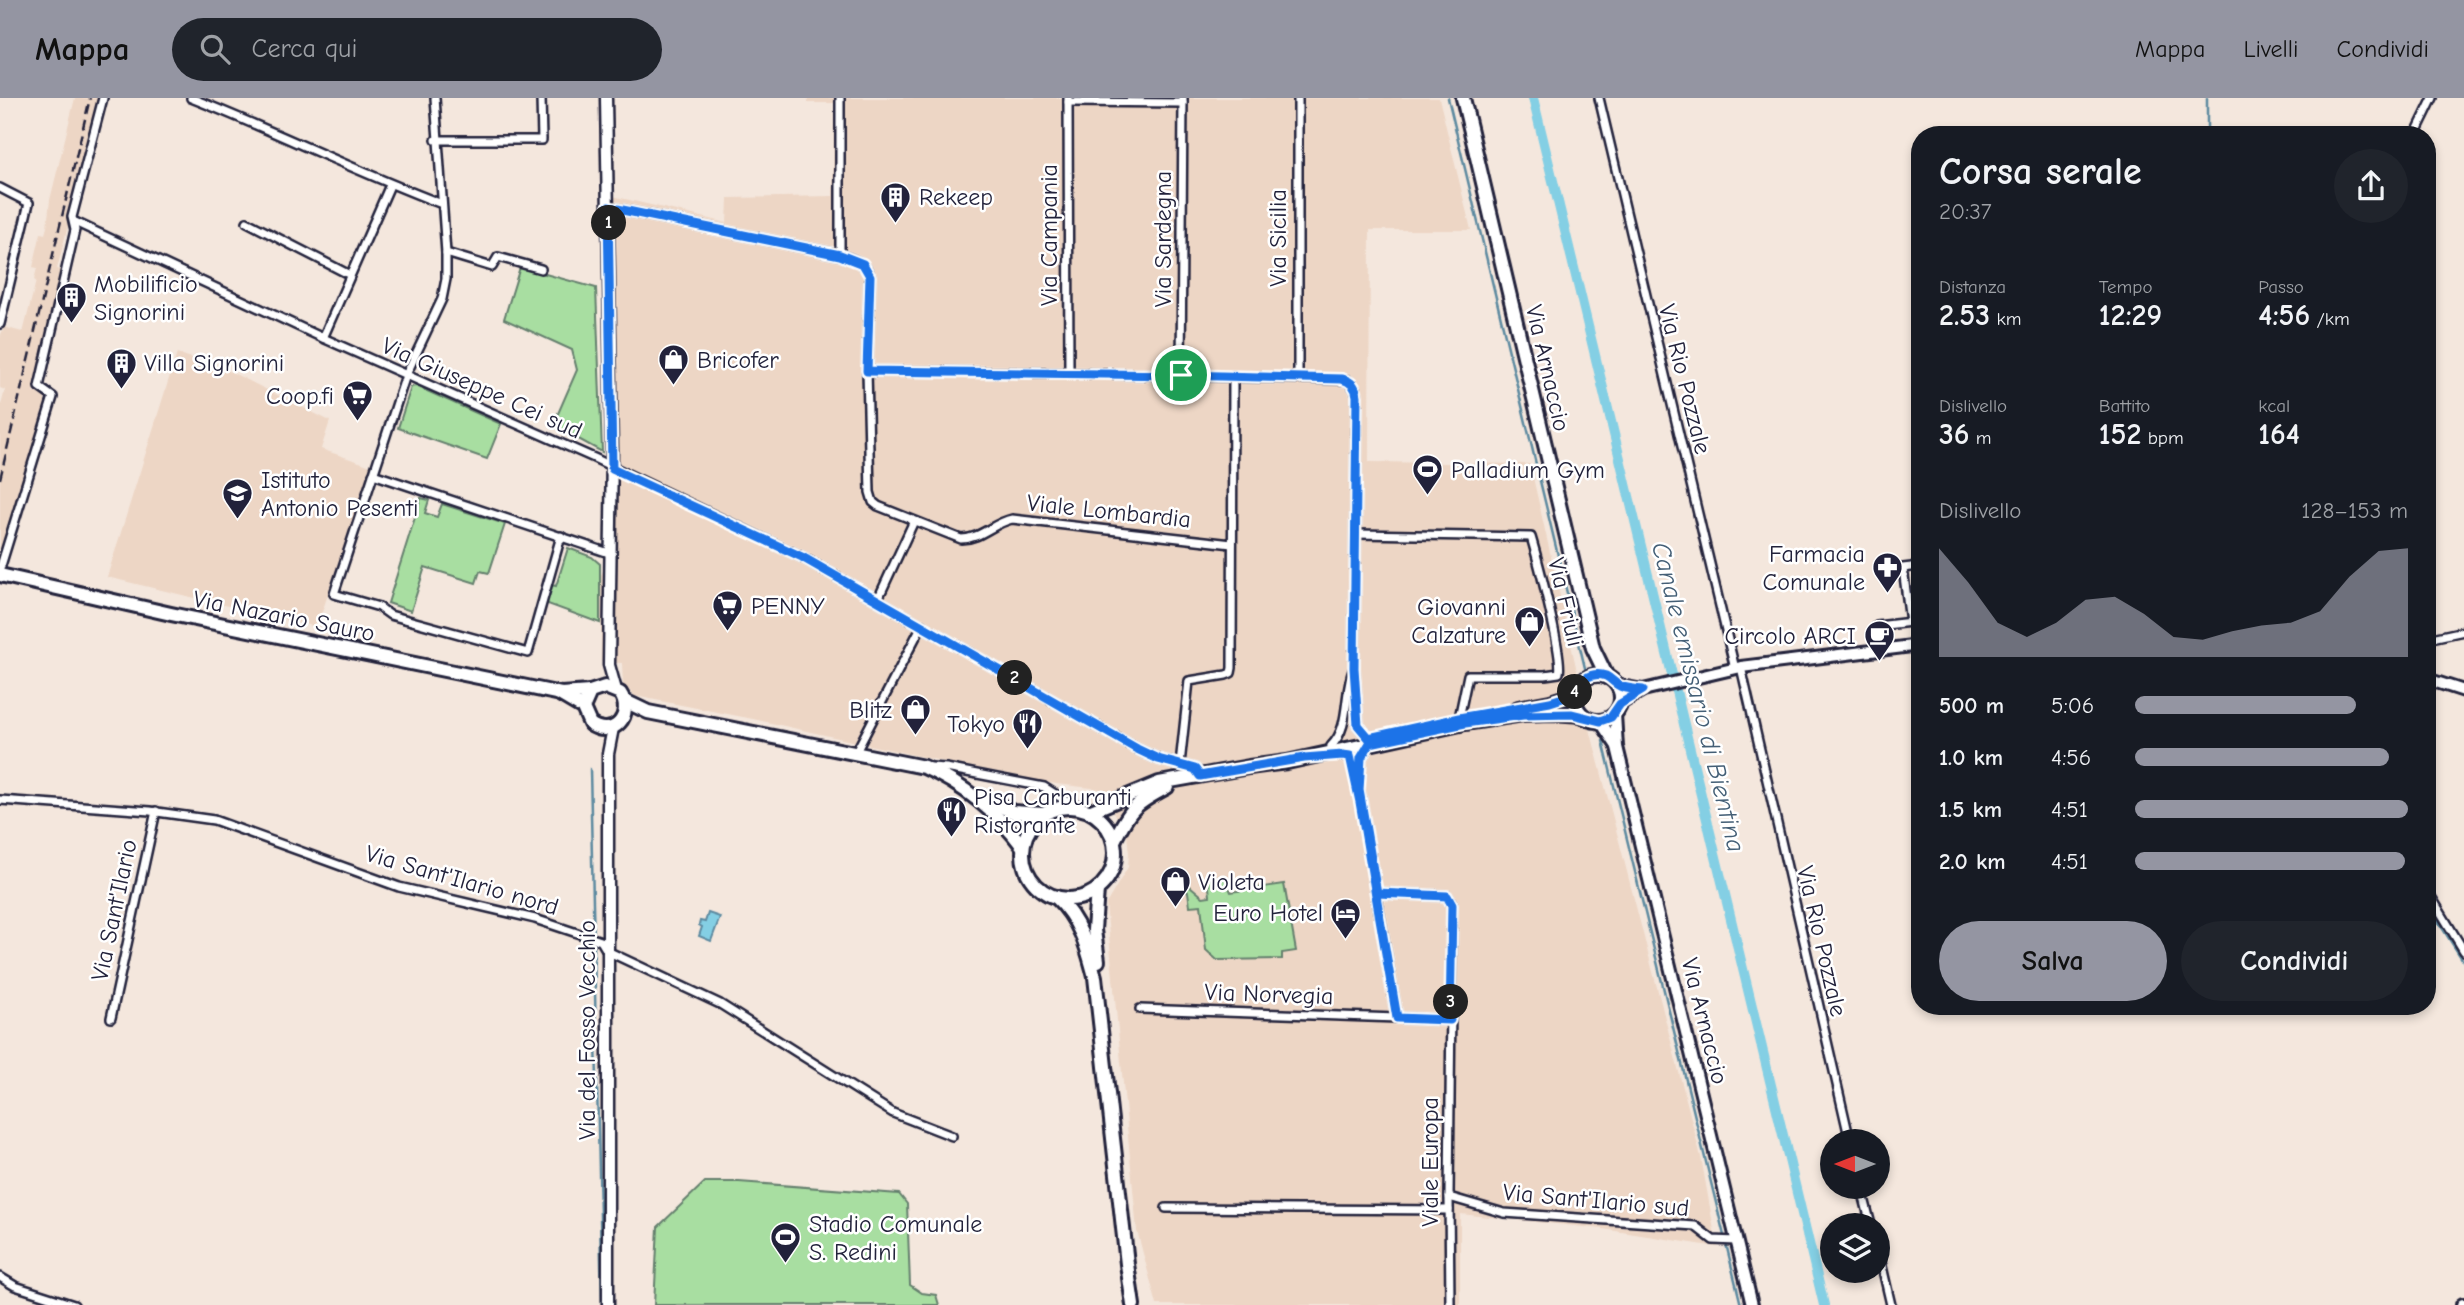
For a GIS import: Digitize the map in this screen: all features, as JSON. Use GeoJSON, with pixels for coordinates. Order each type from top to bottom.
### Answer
{"type":"FeatureCollection","features":[{"type":"Feature","properties":{"kind":"main road","name":"Via Arnaccio"},"geometry":{"type":"LineString","coordinates":[[1463,98],[1593,648],[1612,681]]}},
{"type":"Feature","properties":{"kind":"main road","name":"Via Nazario Sauro"},"geometry":{"type":"LineString","coordinates":[[1,573],[143,608],[561,694],[616,690]]}},
{"type":"Feature","properties":{"kind":"main road"},"geometry":{"type":"LineString","coordinates":[[1646,689],[1591,676],[1582,681],[1575,694],[1575,705],[1582,715],[1600,721],[1646,689],[1738,668],[1911,646]]}},
{"type":"Feature","properties":{"kind":"main road","name":"Via Arnaccio"},"geometry":{"type":"LineString","coordinates":[[1591,676],[1593,648]]}},
{"type":"Feature","properties":{"kind":"main road"},"geometry":{"type":"LineString","coordinates":[[1612,681],[1621,695],[1618,709]]}},
{"type":"Feature","properties":{"kind":"main road"},"geometry":{"type":"LineString","coordinates":[[2436,682],[2464,691]]}},
{"type":"Feature","properties":{"kind":"main road"},"geometry":{"type":"LineString","coordinates":[[583,708],[595,690]]}},
{"type":"Feature","properties":{"kind":"main road"},"geometry":{"type":"LineString","coordinates":[[616,690],[625,701],[648,712],[924,767],[1013,812],[1043,814]]}},
{"type":"Feature","properties":{"kind":"main road","name":"Via Nazario Sauro"},"geometry":{"type":"LineString","coordinates":[[561,694],[583,708],[586,719],[595,727]]}},
{"type":"Feature","properties":{"kind":"main road"},"geometry":{"type":"LineString","coordinates":[[1249,767],[1304,758],[1459,718],[1550,702],[1575,694]]}},
{"type":"Feature","properties":{"kind":"main road"},"geometry":{"type":"LineString","coordinates":[[624,717],[625,701]]}},
{"type":"Feature","properties":{"kind":"main road","name":"Via Arnaccio"},"geometry":{"type":"LineString","coordinates":[[1618,709],[1617,747],[1734,1241],[1752,1305]]}},
{"type":"Feature","properties":{"kind":"main road"},"geometry":{"type":"LineString","coordinates":[[595,727],[602,730],[613,728],[624,717],[648,712]]}},
{"type":"Feature","properties":{"kind":"main road"},"geometry":{"type":"LineString","coordinates":[[1091,811],[1149,786],[1249,767],[1331,746],[1487,719],[1540,713],[1582,715]]}},
{"type":"Feature","properties":{"kind":"main road","name":"Via Arnaccio"},"geometry":{"type":"LineString","coordinates":[[1600,721],[1617,747]]}},
{"type":"Feature","properties":{"kind":"main road"},"geometry":{"type":"LineString","coordinates":[[1114,841],[1126,817],[1138,803],[1177,781]]}},
{"type":"Feature","properties":{"kind":"main road"},"geometry":{"type":"LineString","coordinates":[[962,787],[1009,828],[1023,847]]}},
{"type":"Feature","properties":{"kind":"main road"},"geometry":{"type":"LineString","coordinates":[[1074,806],[1091,811],[1108,827],[1114,841],[1116,853],[1107,880],[1097,890],[1077,899],[1056,897],[1043,891],[1032,881],[1024,861],[1023,847],[1030,828],[1043,814],[1054,809],[1074,806]]}},
{"type":"Feature","properties":{"kind":"main road"},"geometry":{"type":"LineString","coordinates":[[1097,890],[1095,940],[1112,1053],[1139,1305]]}},
{"type":"Feature","properties":{"kind":"main road"},"geometry":{"type":"LineString","coordinates":[[1056,897],[1078,923],[1095,977],[1133,1305]]}},
{"type":"Feature","properties":{"kind":"street"},"geometry":{"type":"LineString","coordinates":[[1,573],[53,397],[39,387],[75,222],[72,216],[103,98]]}},
{"type":"Feature","properties":{"kind":"street"},"geometry":{"type":"LineString","coordinates":[[191,98],[209,101],[390,185],[442,204]]}},
{"type":"Feature","properties":{"kind":"street"},"geometry":{"type":"LineString","coordinates":[[435,98],[446,253],[446,279],[442,299],[406,375],[334,594],[379,607],[390,615],[528,653],[561,536]]}},
{"type":"Feature","properties":{"kind":"street"},"geometry":{"type":"LineString","coordinates":[[436,140],[542,140],[541,98]]}},
{"type":"Feature","properties":{"kind":"street"},"geometry":{"type":"LineString","coordinates":[[606,98],[612,469],[609,665],[616,690]]}},
{"type":"Feature","properties":{"kind":"street"},"geometry":{"type":"LineString","coordinates":[[840,98],[840,255]]}},
{"type":"Feature","properties":{"kind":"street","name":"Via Sicilia"},"geometry":{"type":"LineString","coordinates":[[1298,98],[1298,378]]}},
{"type":"Feature","properties":{"kind":"street","name":"Via Rio Pozzale"},"geometry":{"type":"LineString","coordinates":[[1599,98],[1847,1129]]}},
{"type":"Feature","properties":{"kind":"street"},"geometry":{"type":"LineString","coordinates":[[2419,126],[2433,98]]}},
{"type":"Feature","properties":{"kind":"street"},"geometry":{"type":"LineString","coordinates":[[1068,100],[1183,101]]}},
{"type":"Feature","properties":{"kind":"street","name":"Via Campania"},"geometry":{"type":"LineString","coordinates":[[1068,100],[1069,373]]}},
{"type":"Feature","properties":{"kind":"street","name":"Via Sardegna"},"geometry":{"type":"LineString","coordinates":[[1181,375],[1183,101]]}},
{"type":"Feature","properties":{"kind":"street"},"geometry":{"type":"LineString","coordinates":[[323,338],[390,185]]}},
{"type":"Feature","properties":{"kind":"street"},"geometry":{"type":"LineString","coordinates":[[0,188],[29,204],[0,324]]}},
{"type":"Feature","properties":{"kind":"street"},"geometry":{"type":"LineString","coordinates":[[608,207],[840,255],[859,262],[869,271],[867,371],[1347,380],[1357,396],[1354,668],[1358,725],[1370,741],[1361,758],[1359,790]]}},
{"type":"Feature","properties":{"kind":"street","name":"Via Giuseppe Cei sud"},"geometry":{"type":"LineString","coordinates":[[75,222],[802,557],[1137,749],[1158,759],[1195,769],[1200,776]]}},
{"type":"Feature","properties":{"kind":"street"},"geometry":{"type":"LineString","coordinates":[[247,222],[350,275]]}},
{"type":"Feature","properties":{"kind":"street"},"geometry":{"type":"LineString","coordinates":[[446,253],[492,267],[498,257],[541,269]]}},
{"type":"Feature","properties":{"kind":"street","name":"Viale Lombardia"},"geometry":{"type":"LineString","coordinates":[[867,371],[871,498],[878,506],[961,540],[976,537],[1012,519],[1232,544]]}},
{"type":"Feature","properties":{"kind":"street"},"geometry":{"type":"LineString","coordinates":[[1180,764],[1189,681],[1231,673],[1233,376]]}},
{"type":"Feature","properties":{"kind":"street"},"geometry":{"type":"LineString","coordinates":[[373,474],[612,554]]}},
{"type":"Feature","properties":{"kind":"street"},"geometry":{"type":"LineString","coordinates":[[878,599],[914,521]]}},
{"type":"Feature","properties":{"kind":"street","name":"Via Friuli"},"geometry":{"type":"LineString","coordinates":[[1356,534],[1531,537],[1561,668],[1555,675],[1468,675],[1459,718]]}},
{"type":"Feature","properties":{"kind":"street"},"geometry":{"type":"LineString","coordinates":[[1877,626],[1910,622],[1903,568],[1911,567]]}},
{"type":"Feature","properties":{"kind":"street"},"geometry":{"type":"LineString","coordinates":[[856,752],[922,625]]}},
{"type":"Feature","properties":{"kind":"street"},"geometry":{"type":"LineString","coordinates":[[2436,637],[2464,631]]}},
{"type":"Feature","properties":{"kind":"street"},"geometry":{"type":"LineString","coordinates":[[595,690],[609,665]]}},
{"type":"Feature","properties":{"kind":"street"},"geometry":{"type":"LineString","coordinates":[[1331,746],[1340,734],[1347,687],[1354,668]]}},
{"type":"Feature","properties":{"kind":"street","name":"Via del Fosso Vecchio"},"geometry":{"type":"LineString","coordinates":[[595,727],[608,754]]}},
{"type":"Feature","properties":{"kind":"street","name":"Via del Fosso Vecchio"},"geometry":{"type":"LineString","coordinates":[[608,1305],[604,946],[608,754],[613,728]]}},
{"type":"Feature","properties":{"kind":"street"},"geometry":{"type":"LineString","coordinates":[[1304,758],[1349,755],[1352,760],[1397,1018],[1450,1020]]}},
{"type":"Feature","properties":{"kind":"street"},"geometry":{"type":"LineString","coordinates":[[924,767],[946,768],[1044,787],[1074,806]]}},
{"type":"Feature","properties":{"kind":"street","name":"Via Sant'Ilario nord"},"geometry":{"type":"LineString","coordinates":[[0,800],[156,811],[214,820],[399,887],[535,919],[586,936],[720,1004],[893,1113],[952,1136]]}},
{"type":"Feature","properties":{"kind":"street","name":"Via Sant'Ilario"},"geometry":{"type":"LineString","coordinates":[[111,1018],[156,811]]}},
{"type":"Feature","properties":{"kind":"street","name":"Viale Europa"},"geometry":{"type":"LineString","coordinates":[[1377,893],[1447,896],[1452,905],[1449,1197],[1451,1305]]}},
{"type":"Feature","properties":{"kind":"street"},"geometry":{"type":"LineString","coordinates":[[2436,905],[2464,951]]}},
{"type":"Feature","properties":{"kind":"street","name":"Via Norvegia"},"geometry":{"type":"LineString","coordinates":[[1140,1009],[1397,1018]]}},
{"type":"Feature","properties":{"kind":"street","name":"Via Sant'Ilario sud"},"geometry":{"type":"LineString","coordinates":[[1449,1197],[1504,1213],[1695,1226],[1713,1240],[1734,1241]]}},
{"type":"Feature","properties":{"kind":"street"},"geometry":{"type":"LineString","coordinates":[[1166,1208],[1449,1210]]}},
{"type":"Feature","properties":{"kind":"street"},"geometry":{"type":"LineString","coordinates":[[0,1277],[15,1286],[74,1305]]}},
{"type":"Feature","properties":{"kind":"street"},"geometry":{"type":"LineString","coordinates":[[1886,1283],[1891,1305]]}},
{"type":"Feature","properties":{"kind":"shaded area"},"geometry":{"type":"Polygon","coordinates":[[[75,98],[100,98],[57,269],[61,271],[33,392],[45,396],[45,403],[0,554],[0,409],[5,390],[0,388],[0,337],[4,327],[22,332],[24,329],[36,281],[37,268],[33,267],[41,233],[45,234],[47,227],[50,200],[75,98]]]}},
{"type":"Feature","properties":{"kind":"shaded area"},"geometry":{"type":"Polygon","coordinates":[[[808,98],[1439,98],[1471,230],[1370,230],[1369,462],[1530,464],[1591,733],[1701,1157],[1717,1247],[1603,1229],[1460,1214],[1460,1305],[1157,1305],[1137,1231],[1106,904],[1128,867],[1129,853],[1127,835],[1101,789],[1056,784],[635,696],[623,685],[622,663],[601,662],[601,575],[605,567],[604,194],[727,223],[728,198],[833,196],[834,103],[808,103],[808,98]]]}},
{"type":"Feature","properties":{"kind":"shaded area","name":"Istituto Antonio Pesenti"},"geometry":{"type":"Polygon","coordinates":[[[177,353],[231,372],[330,421],[321,449],[371,466],[317,627],[107,577],[177,353]]]}},
{"type":"Feature","properties":{"kind":"green space"},"geometry":{"type":"Polygon","coordinates":[[[520,267],[596,288],[602,452],[553,425],[577,370],[572,350],[504,319],[520,267]]]}},
{"type":"Feature","properties":{"kind":"green space"},"geometry":{"type":"Polygon","coordinates":[[[416,386],[501,424],[487,459],[398,428],[411,387],[416,386]]]}},
{"type":"Feature","properties":{"kind":"green space"},"geometry":{"type":"Polygon","coordinates":[[[421,498],[429,500],[425,513],[437,517],[442,504],[505,524],[489,573],[480,571],[476,583],[425,567],[411,611],[388,603],[421,498]]]}},
{"type":"Feature","properties":{"kind":"green space"},"geometry":{"type":"Polygon","coordinates":[[[568,548],[592,557],[600,564],[600,623],[545,603],[551,585],[556,586],[568,548]]]}},
{"type":"Feature","properties":{"kind":"green space"},"geometry":{"type":"Polygon","coordinates":[[[1224,876],[1231,892],[1284,884],[1296,951],[1282,953],[1282,959],[1217,960],[1206,950],[1201,905],[1190,906],[1188,892],[1174,888],[1190,886],[1203,897],[1210,896],[1208,879],[1224,876]]]}},
{"type":"Feature","properties":{"kind":"green space"},"geometry":{"type":"Polygon","coordinates":[[[705,1182],[899,1194],[907,1204],[910,1285],[922,1293],[936,1295],[939,1305],[654,1305],[658,1227],[705,1182]]]}},
{"type":"Feature","properties":{"kind":"water"},"geometry":{"type":"Polygon","coordinates":[[[708,913],[720,917],[711,941],[699,936],[702,927],[699,925],[700,921],[705,922],[708,913]]]}},
{"type":"Feature","properties":{"kind":"waterway"},"geometry":{"type":"LineString","coordinates":[[1448,98],[1585,668]]}},
{"type":"Feature","properties":{"kind":"waterway","name":"Canale emissario di Bientina"},"geometry":{"type":"LineString","coordinates":[[1533,98],[1824,1305]]}},
{"type":"Feature","properties":{"kind":"waterway"},"geometry":{"type":"LineString","coordinates":[[2207,98],[2207,126]]}},
{"type":"Feature","properties":{"kind":"waterway"},"geometry":{"type":"LineString","coordinates":[[1603,741],[1741,1305]]}},
{"type":"Feature","properties":{"kind":"waterway"},"geometry":{"type":"LineString","coordinates":[[590,769],[602,1305]]}},
{"type":"Feature","properties":{"kind":"waterway"},"geometry":{"type":"LineString","coordinates":[[2436,918],[2464,962]]}},
{"type":"Feature","properties":{"kind":"railway"},"geometry":{"type":"LineString","coordinates":[[0,479],[90,98]]}},
{"type":"Feature","properties":{"kind":"place","name":"Rekeep"},"geometry":{"type":"Point","coordinates":[896,224]}},
{"type":"Feature","properties":{"kind":"place","name":"Mobilificio Signorini"},"geometry":{"type":"Point","coordinates":[71,325]}},
{"type":"Feature","properties":{"kind":"place","name":"Bricofer"},"geometry":{"type":"Point","coordinates":[674,387]}},
{"type":"Feature","properties":{"kind":"place","name":"Villa Signorini"},"geometry":{"type":"Point","coordinates":[121,390]}},
{"type":"Feature","properties":{"kind":"place","name":"Coop.fi"},"geometry":{"type":"Point","coordinates":[357,423]}},
{"type":"Feature","properties":{"kind":"place","name":"Palladium Gym"},"geometry":{"type":"Point","coordinates":[1428,497]}},
{"type":"Feature","properties":{"kind":"place","name":"Istituto Antonio Pesenti"},"geometry":{"type":"Point","coordinates":[238,521]}},
{"type":"Feature","properties":{"kind":"place","name":"Farmacia Comunale"},"geometry":{"type":"Point","coordinates":[1888,595]}},
{"type":"Feature","properties":{"kind":"place","name":"PENNY"},"geometry":{"type":"Point","coordinates":[728,633]}},
{"type":"Feature","properties":{"kind":"place","name":"Giovanni Calzature"},"geometry":{"type":"Point","coordinates":[1529,648]}},
{"type":"Feature","properties":{"kind":"place","name":"Circolo ARCI"},"geometry":{"type":"Point","coordinates":[1879,663]}},
{"type":"Feature","properties":{"kind":"place","name":"Blitz"},"geometry":{"type":"Point","coordinates":[915,737]}},
{"type":"Feature","properties":{"kind":"place","name":"Tokyo"},"geometry":{"type":"Point","coordinates":[1028,751]}},
{"type":"Feature","properties":{"kind":"place","name":"Pisa Carburanti Ristorante"},"geometry":{"type":"Point","coordinates":[951,838]}},
{"type":"Feature","properties":{"kind":"place","name":"Violeta"},"geometry":{"type":"Point","coordinates":[1175,909]}},
{"type":"Feature","properties":{"kind":"place","name":"Euro Hotel"},"geometry":{"type":"Point","coordinates":[1346,940]}},
{"type":"Feature","properties":{"kind":"place","name":"Stadio Comunale S. Redini"},"geometry":{"type":"Point","coordinates":[786,1265]}},
{"type":"Feature","properties":{"kind":"route"},"geometry":{"type":"LineString","coordinates":[[1181,375],[867,371],[870,276],[863,264],[840,255],[608,207],[612,469],[802,557],[1137,749],[1158,759],[1195,769],[1200,776],[1304,758],[1349,755],[1359,790],[1360,802],[1397,1018],[1450,1020],[1452,905],[1447,896],[1377,893],[1360,802],[1362,754],[1370,743],[1487,719],[1552,713],[1582,715],[1600,721],[1611,717],[1620,704],[1643,690],[1616,685],[1607,677],[1595,675],[1582,681],[1575,694],[1568,697],[1369,738],[1358,725],[1354,668],[1357,396],[1353,385],[1342,379],[1181,375]]}}]}
